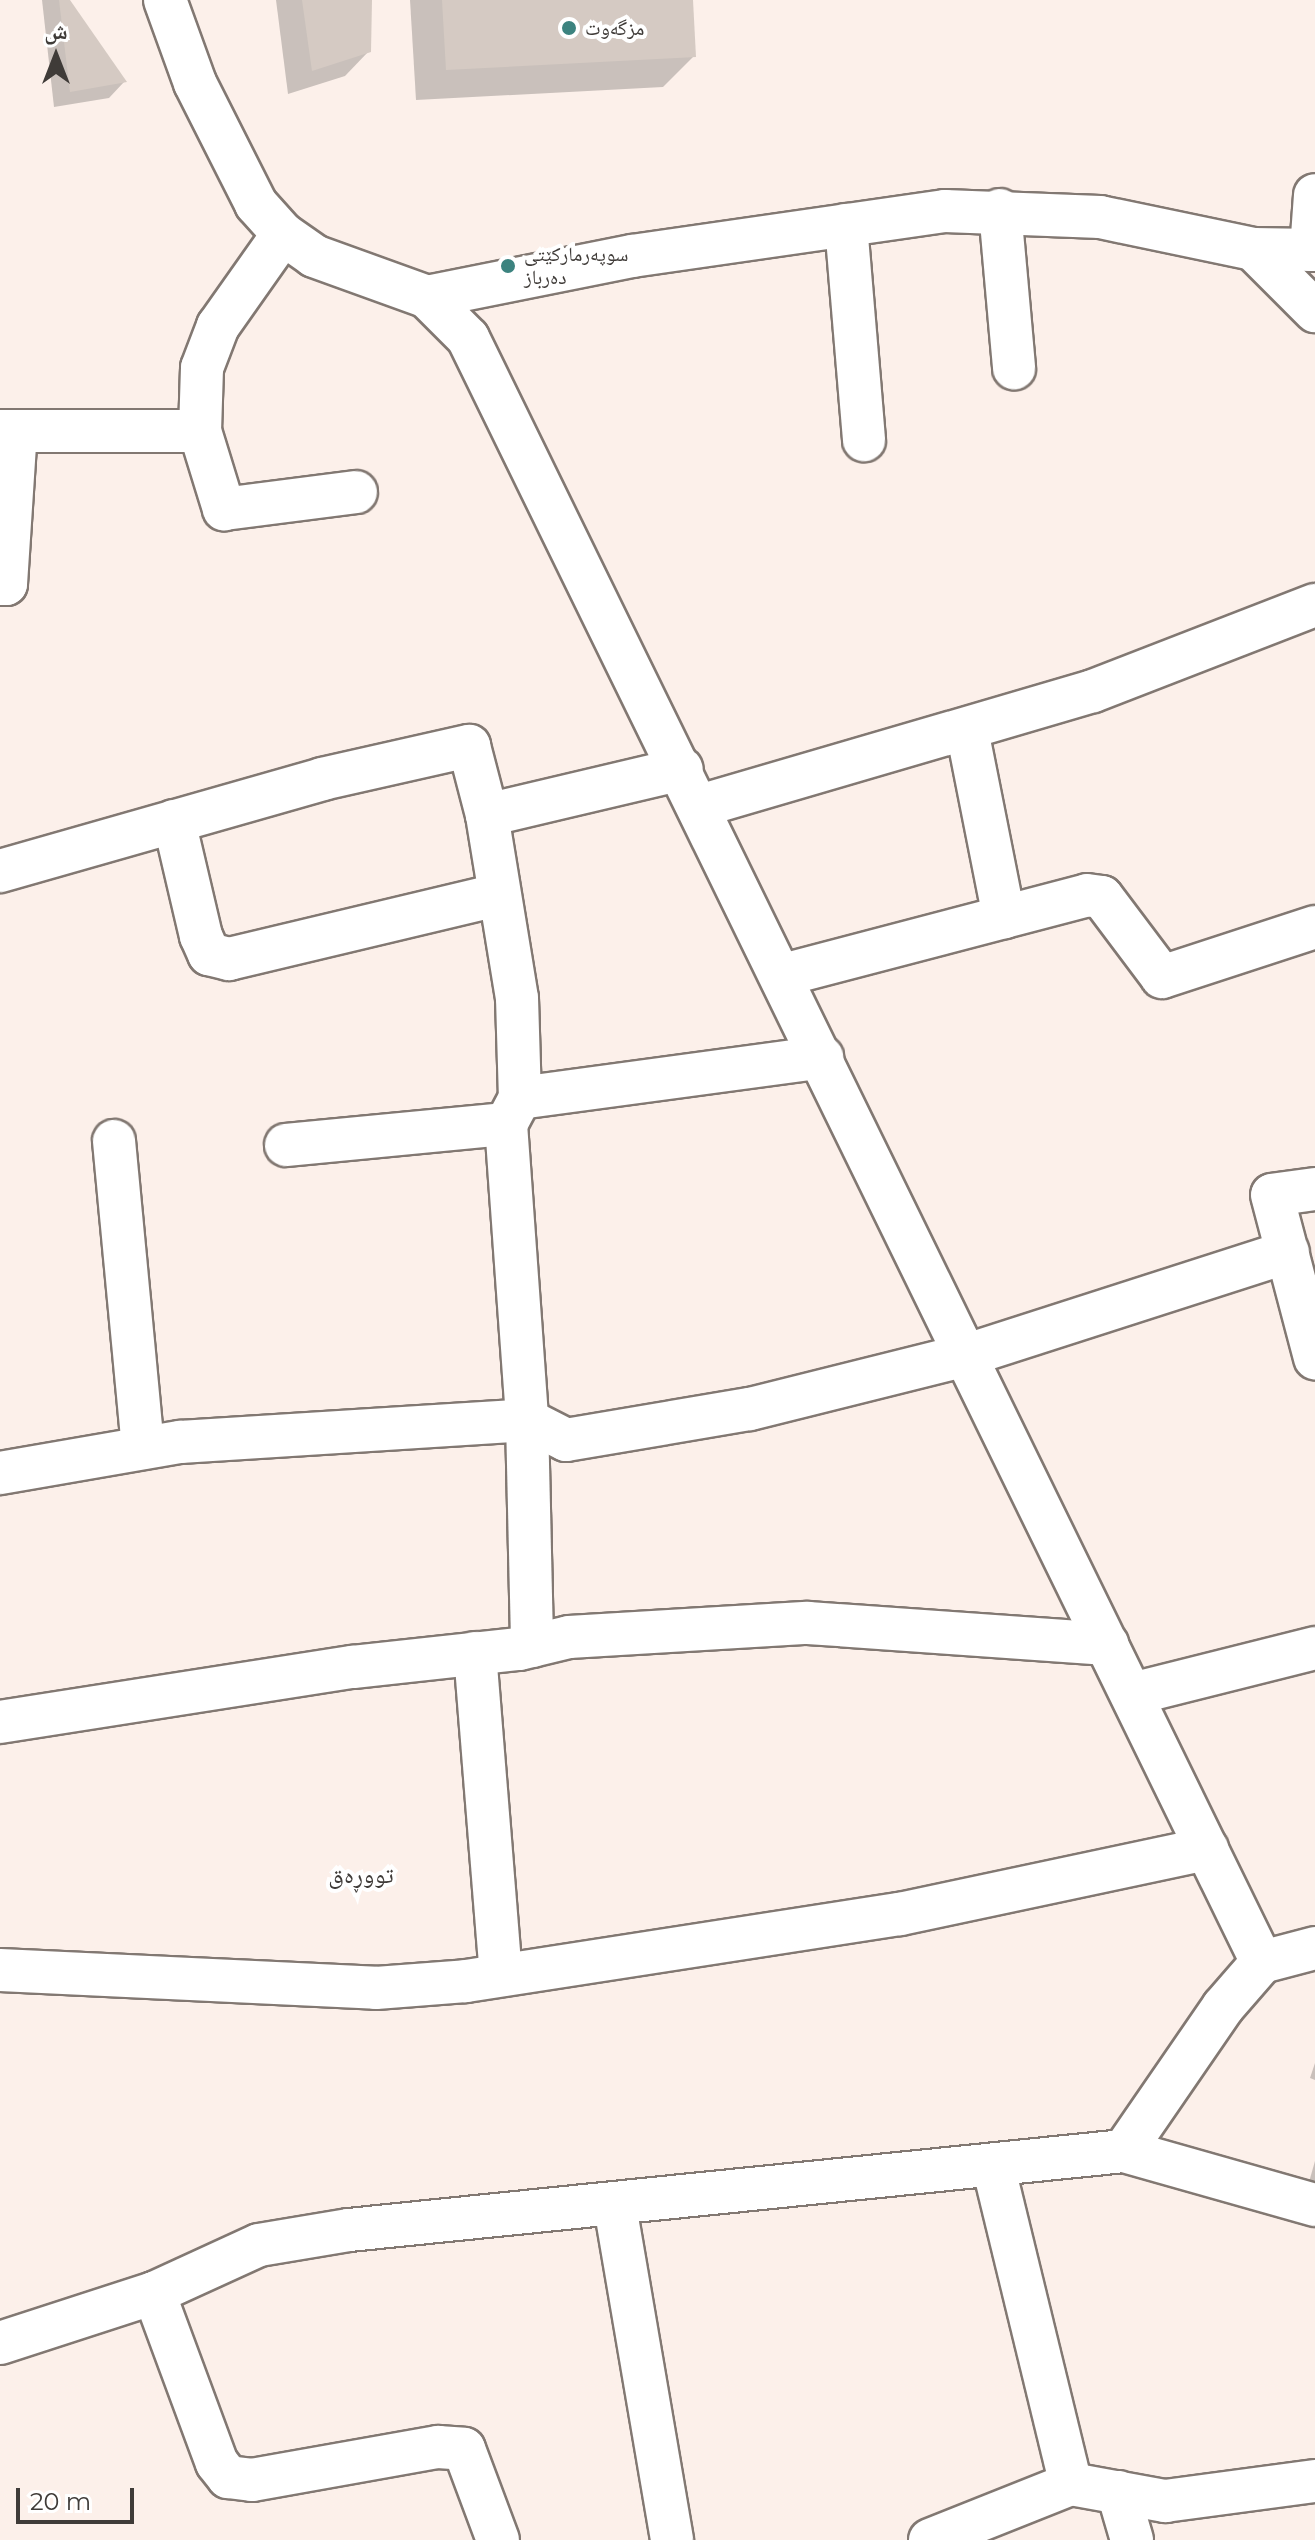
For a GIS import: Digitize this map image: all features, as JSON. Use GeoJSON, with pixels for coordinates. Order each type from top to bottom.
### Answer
{"type":"FeatureCollection","features":[{"type":"Feature","properties":{"kind":"street"},"geometry":{"type":"LineString","coordinates":[[165,0],[195,83],[256,204],[283,234],[314,256],[427,297],[468,338],[783,975],[1262,1962]]}},
{"type":"Feature","properties":{"kind":"street"},"geometry":{"type":"LineString","coordinates":[[427,297],[632,256],[945,211],[1000,210],[1100,217],[1253,249],[1313,250],[1315,195]]}},
{"type":"Feature","properties":{"kind":"street"},"geometry":{"type":"LineString","coordinates":[[1000,210],[1014,368]]}},
{"type":"Feature","properties":{"kind":"street"},"geometry":{"type":"LineString","coordinates":[[846,225],[864,440]]}},
{"type":"Feature","properties":{"kind":"street"},"geometry":{"type":"LineString","coordinates":[[283,234],[218,326],[202,368],[200,431],[224,509],[356,492]]}},
{"type":"Feature","properties":{"kind":"street"},"geometry":{"type":"LineString","coordinates":[[1253,249],[1315,311]]}},
{"type":"Feature","properties":{"kind":"street"},"geometry":{"type":"LineString","coordinates":[[0,584],[6,584],[8,431],[200,431]]}},
{"type":"Feature","properties":{"kind":"street"},"geometry":{"type":"LineString","coordinates":[[487,815],[691,787],[967,730],[1093,691],[1315,605]]}},
{"type":"Feature","properties":{"kind":"street"},"geometry":{"type":"LineString","coordinates":[[967,730],[1004,917]]}},
{"type":"Feature","properties":{"kind":"street"},"geometry":{"type":"LineString","coordinates":[[0,871],[322,779],[469,746],[487,815],[517,998],[513,1111],[527,1420],[532,1646]]}},
{"type":"Feature","properties":{"kind":"street"},"geometry":{"type":"LineString","coordinates":[[174,821],[201,936],[209,954],[229,959],[498,895]]}},
{"type":"Feature","properties":{"kind":"street"},"geometry":{"type":"LineString","coordinates":[[783,975],[1087,895],[1102,897],[1162,977],[1315,927]]}},
{"type":"Feature","properties":{"kind":"street"},"geometry":{"type":"LineString","coordinates":[[286,1145],[513,1111],[822,1057]]}},
{"type":"Feature","properties":{"kind":"street"},"geometry":{"type":"LineString","coordinates":[[114,1141],[143,1448]]}},
{"type":"Feature","properties":{"kind":"street"},"geometry":{"type":"LineString","coordinates":[[1313,1343],[1272,1195],[1315,1189]]}},
{"type":"Feature","properties":{"kind":"street"},"geometry":{"type":"LineString","coordinates":[[0,1473],[143,1448],[360,1427],[527,1420],[566,1440],[750,1409],[967,1355],[1288,1252]]}},
{"type":"Feature","properties":{"kind":"street"},"geometry":{"type":"LineString","coordinates":[[0,1722],[532,1646],[569,1637],[808,1623],[1107,1644]]}},
{"type":"Feature","properties":{"kind":"street"},"geometry":{"type":"LineString","coordinates":[[1132,1694],[1315,1648]]}},
{"type":"Feature","properties":{"kind":"street"},"geometry":{"type":"LineString","coordinates":[[475,1653],[501,1975]]}},
{"type":"Feature","properties":{"kind":"street"},"geometry":{"type":"LineString","coordinates":[[0,1970],[376,1988],[501,1975],[900,1914],[1207,1849]]}},
{"type":"Feature","properties":{"kind":"street"},"geometry":{"type":"LineString","coordinates":[[1124,2151],[1223,2007],[1262,1962],[1315,1948]]}},
{"type":"Feature","properties":{"kind":"street"},"geometry":{"type":"LineString","coordinates":[[0,2343],[154,2293],[259,2245],[349,2230],[615,2206],[1124,2151],[1315,2205]]}},
{"type":"Feature","properties":{"kind":"street"},"geometry":{"type":"LineString","coordinates":[[993,2165],[1071,2484]]}},
{"type":"Feature","properties":{"kind":"street"},"geometry":{"type":"LineString","coordinates":[[615,2206],[672,2540]]}},
{"type":"Feature","properties":{"kind":"street"},"geometry":{"type":"LineString","coordinates":[[154,2293],[217,2463],[228,2477],[252,2480],[438,2447],[464,2449],[498,2540]]}},
{"type":"Feature","properties":{"kind":"street"},"geometry":{"type":"LineString","coordinates":[[930,2540],[1071,2484],[1165,2501],[1315,2481]]}},
{"type":"Feature","properties":{"kind":"street"},"geometry":{"type":"LineString","coordinates":[[1118,2492],[1132,2540]]}},
{"type":"Feature","properties":{"kind":"building"},"geometry":{"type":"Polygon","coordinates":[[[59,0],[70,0],[127,82],[70,92],[59,0]]]}},
{"type":"Feature","properties":{"kind":"building"},"geometry":{"type":"Polygon","coordinates":[[[302,0],[372,0],[371,52],[312,71],[302,0]]]}},
{"type":"Feature","properties":{"kind":"building","name":"مزگه‌وت"},"geometry":{"type":"Polygon","coordinates":[[[442,0],[693,0],[696,57],[446,70],[442,0]]]}},
{"type":"Feature","properties":{"kind":"place","name":"مزگه‌وت"},"geometry":{"type":"Point","coordinates":[569,28]}},
{"type":"Feature","properties":{"kind":"place","name":"سوپەرمارکێتی دەرباز"},"geometry":{"type":"Point","coordinates":[508,266]}},
{"type":"Feature","properties":{"kind":"district","name":"تووڕەق"},"geometry":{"type":"Point","coordinates":[361,1875]}}]}
